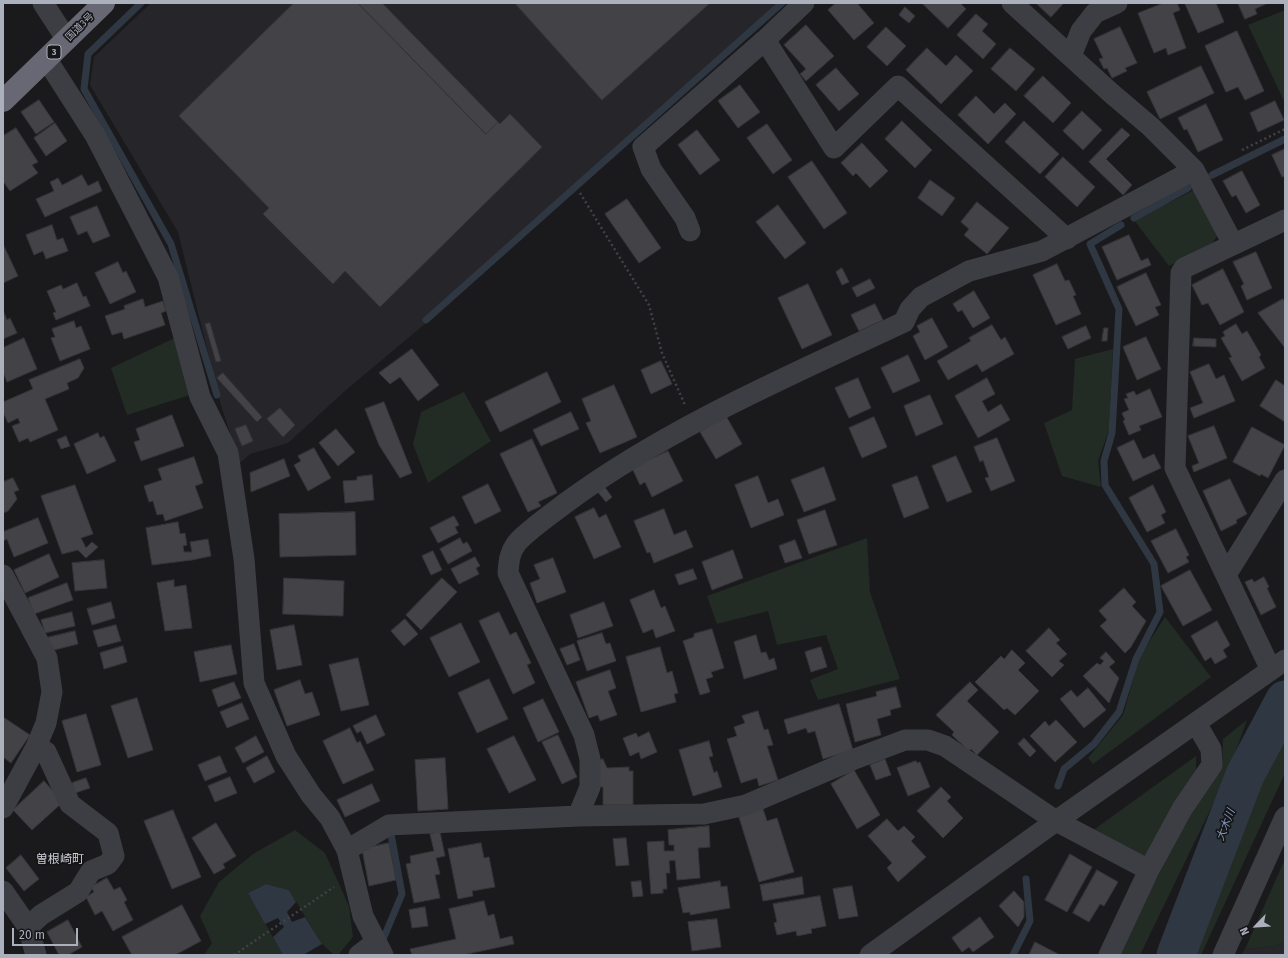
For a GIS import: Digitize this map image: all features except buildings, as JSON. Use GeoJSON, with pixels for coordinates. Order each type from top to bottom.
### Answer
{"type":"FeatureCollection","features":[{"type":"Feature","properties":{"kind":"highway","name":"国道3号"},"geometry":{"type":"LineString","coordinates":[[3,101],[47,60],[104,3]]}},
{"type":"Feature","properties":{"kind":"street"},"geometry":{"type":"LineString","coordinates":[[44,3],[67,40]]}},
{"type":"Feature","properties":{"kind":"street"},"geometry":{"type":"LineString","coordinates":[[690,231],[685,218],[651,169],[643,147],[765,40],[804,3]]}},
{"type":"Feature","properties":{"kind":"street"},"geometry":{"type":"LineString","coordinates":[[1012,3],[1111,93],[1151,127],[1194,170],[1233,244]]}},
{"type":"Feature","properties":{"kind":"street"},"geometry":{"type":"LineString","coordinates":[[1071,56],[1081,31],[1095,13],[1117,3]]}},
{"type":"Feature","properties":{"kind":"street"},"geometry":{"type":"LineString","coordinates":[[765,40],[834,148],[898,86],[1067,239]]}},
{"type":"Feature","properties":{"kind":"street"},"geometry":{"type":"LineString","coordinates":[[47,60],[95,135],[168,277],[200,397],[228,453],[244,559],[254,683],[286,756],[311,795],[330,818],[346,850],[363,916],[379,949],[359,955]]}},
{"type":"Feature","properties":{"kind":"street"},"geometry":{"type":"LineString","coordinates":[[578,816],[590,787],[590,759],[584,735],[508,573],[509,557],[516,544],[556,511],[600,478],[694,424],[904,322],[910,309],[921,297],[968,271],[1042,251],[1194,170]]}},
{"type":"Feature","properties":{"kind":"street"},"geometry":{"type":"LineString","coordinates":[[1278,665],[1226,575],[1175,468],[1181,272],[1184,268],[1285,220]]}},
{"type":"Feature","properties":{"kind":"street"},"geometry":{"type":"LineString","coordinates":[[1226,575],[1285,480]]}},
{"type":"Feature","properties":{"kind":"street"},"geometry":{"type":"LineString","coordinates":[[3,575],[47,658],[52,692],[46,723],[36,747],[3,808]]}},
{"type":"Feature","properties":{"kind":"street"},"geometry":{"type":"LineString","coordinates":[[870,955],[1056,821],[1278,665],[1285,650]]}},
{"type":"Feature","properties":{"kind":"street"},"geometry":{"type":"LineString","coordinates":[[1109,955],[1149,870],[1182,809],[1212,765],[1212,749],[1196,723]]}},
{"type":"Feature","properties":{"kind":"street"},"geometry":{"type":"LineString","coordinates":[[346,850],[389,825],[578,816],[704,814],[746,805],[852,760],[905,740],[928,740],[945,746],[1056,821],[1149,870]]}},
{"type":"Feature","properties":{"kind":"street"},"geometry":{"type":"LineString","coordinates":[[28,927],[41,914],[78,892],[91,872],[108,864],[114,856],[108,833],[70,804],[46,752],[36,747]]}},
{"type":"Feature","properties":{"kind":"street"},"geometry":{"type":"LineString","coordinates":[[1223,955],[1285,817]]}},
{"type":"Feature","properties":{"kind":"street"},"geometry":{"type":"LineString","coordinates":[[3,891],[28,927],[36,955]]}},
{"type":"Feature","properties":{"kind":"path"},"geometry":{"type":"LineString","coordinates":[[1242,150],[1285,129]]}},
{"type":"Feature","properties":{"kind":"path"},"geometry":{"type":"LineString","coordinates":[[580,192],[649,305],[662,353],[694,424]]}},
{"type":"Feature","properties":{"kind":"path"},"geometry":{"type":"LineString","coordinates":[[234,955],[352,876]]}},
{"type":"Feature","properties":{"kind":"shaded area"},"geometry":{"type":"Polygon","coordinates":[[[151,3],[787,3],[432,318],[346,390],[288,443],[250,454],[240,463],[221,405],[178,232],[90,85],[94,57],[151,3]]]}},
{"type":"Feature","properties":{"kind":"shaded area"},"geometry":{"type":"Polygon","coordinates":[[[1285,10],[1285,103],[1248,25],[1285,10]]]}},
{"type":"Feature","properties":{"kind":"shaded area"},"geometry":{"type":"Polygon","coordinates":[[[1194,190],[1218,234],[1212,244],[1169,266],[1134,220],[1194,190]]]}},
{"type":"Feature","properties":{"kind":"shaded area"},"geometry":{"type":"Polygon","coordinates":[[[179,336],[193,394],[127,415],[111,368],[179,336]]]}},
{"type":"Feature","properties":{"kind":"shaded area"},"geometry":{"type":"Polygon","coordinates":[[[1113,349],[1109,430],[1098,461],[1101,487],[1062,476],[1044,423],[1072,410],[1075,359],[1113,349]]]}},
{"type":"Feature","properties":{"kind":"shaded area"},"geometry":{"type":"Polygon","coordinates":[[[464,392],[491,441],[428,483],[413,444],[421,412],[464,392]]]}},
{"type":"Feature","properties":{"kind":"shaded area"},"geometry":{"type":"Polygon","coordinates":[[[867,538],[870,592],[900,679],[818,700],[810,680],[838,669],[826,635],[777,645],[768,611],[717,624],[707,596],[867,538]]]}},
{"type":"Feature","properties":{"kind":"shaded area"},"geometry":{"type":"Polygon","coordinates":[[[1165,617],[1211,677],[1093,764],[1088,758],[1123,715],[1140,656],[1165,617]]]}},
{"type":"Feature","properties":{"kind":"shaded area"},"geometry":{"type":"Polygon","coordinates":[[[1247,720],[1228,773],[1140,955],[1119,955],[1187,818],[1222,764],[1223,739],[1247,720]]]}},
{"type":"Feature","properties":{"kind":"shaded area"},"geometry":{"type":"Polygon","coordinates":[[[1285,741],[1285,773],[1201,955],[1196,955],[1267,771],[1285,741]]]}},
{"type":"Feature","properties":{"kind":"shaded area"},"geometry":{"type":"Polygon","coordinates":[[[1196,756],[1196,770],[1148,859],[1092,831],[1196,756]]]}},
{"type":"Feature","properties":{"kind":"shaded area"},"geometry":{"type":"Polygon","coordinates":[[[295,830],[325,853],[349,906],[353,937],[338,955],[334,955],[322,944],[289,890],[266,884],[248,893],[283,955],[204,955],[212,943],[200,916],[219,882],[253,854],[295,830]]]}},
{"type":"Feature","properties":{"kind":"shaded area"},"geometry":{"type":"Polygon","coordinates":[[[1285,859],[1285,942],[1276,946],[1245,949],[1285,859]]]}},
{"type":"Feature","properties":{"kind":"shaded area"},"geometry":{"type":"Polygon","coordinates":[[[266,884],[289,890],[296,902],[287,912],[292,922],[305,917],[322,944],[303,955],[283,955],[273,937],[284,927],[278,918],[265,924],[248,893],[266,884]]]}},
{"type":"Feature","properties":{"kind":"shaded area"},"geometry":{"type":"Polygon","coordinates":[[[1285,942],[1285,955],[1241,955],[1245,949],[1275,946],[1285,942]]]}},
{"type":"Feature","properties":{"kind":"waterway"},"geometry":{"type":"LineString","coordinates":[[141,3],[88,54],[84,89],[171,244],[217,395]]}},
{"type":"Feature","properties":{"kind":"waterway"},"geometry":{"type":"LineString","coordinates":[[426,320],[782,3]]}},
{"type":"Feature","properties":{"kind":"waterway"},"geometry":{"type":"LineString","coordinates":[[1212,175],[1285,139]]}},
{"type":"Feature","properties":{"kind":"waterway"},"geometry":{"type":"LineString","coordinates":[[1134,218],[1188,188]]}},
{"type":"Feature","properties":{"kind":"waterway"},"geometry":{"type":"LineString","coordinates":[[1058,786],[1064,769],[1094,744],[1119,712],[1136,659],[1160,612],[1154,564],[1105,485],[1104,461],[1112,433],[1119,309],[1090,244],[1121,225]]}},
{"type":"Feature","properties":{"kind":"waterway","name":"大木川"},"geometry":{"type":"LineString","coordinates":[[1176,955],[1245,775],[1285,700]]}},
{"type":"Feature","properties":{"kind":"waterway"},"geometry":{"type":"LineString","coordinates":[[384,937],[402,894],[391,834]]}},
{"type":"Feature","properties":{"kind":"waterway"},"geometry":{"type":"LineString","coordinates":[[1013,955],[1030,921],[1026,879]]}},
{"type":"Feature","properties":{"kind":"district","name":"曽根崎町"},"geometry":{"type":"Point","coordinates":[60,860]}}]}
